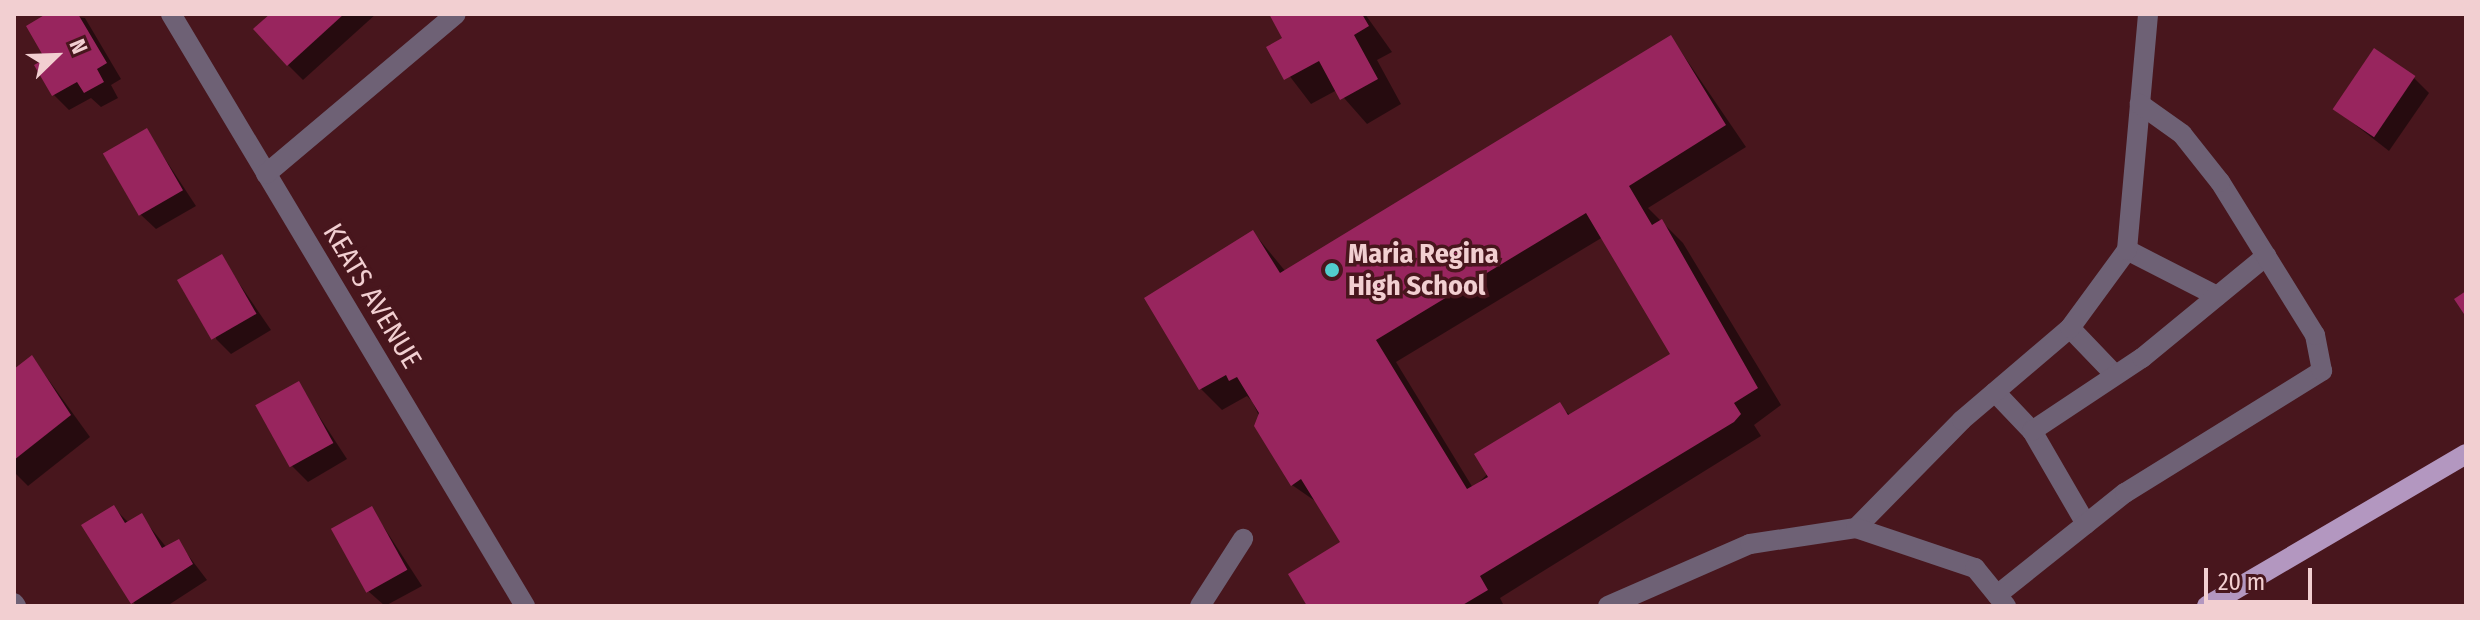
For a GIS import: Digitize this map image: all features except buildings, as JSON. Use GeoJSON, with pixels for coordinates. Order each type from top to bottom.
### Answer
{"type":"FeatureCollection","features":[{"type":"Feature","properties":{"kind":"main road"},"geometry":{"type":"LineString","coordinates":[[2207,606],[2466,454]]}},
{"type":"Feature","properties":{"kind":"street","name":"KEATS AVENUE"},"geometry":{"type":"LineString","coordinates":[[171,14],[525,606]]}},
{"type":"Feature","properties":{"kind":"street"},"geometry":{"type":"LineString","coordinates":[[266,174],[456,14]]}},
{"type":"Feature","properties":{"kind":"street"},"geometry":{"type":"LineString","coordinates":[[1856,528],[1995,392],[2070,328],[2127,250],[2148,14]]}},
{"type":"Feature","properties":{"kind":"street"},"geometry":{"type":"LineString","coordinates":[[1608,606],[1750,544],[1856,528],[1975,568],[2002,601],[2086,524],[2322,371],[2315,335],[2266,256],[2182,134],[2140,104]]}},
{"type":"Feature","properties":{"kind":"street"},"geometry":{"type":"LineString","coordinates":[[2127,250],[2217,296]]}},
{"type":"Feature","properties":{"kind":"street"},"geometry":{"type":"LineString","coordinates":[[2032,431],[2115,375],[2266,256]]}},
{"type":"Feature","properties":{"kind":"street"},"geometry":{"type":"LineString","coordinates":[[2070,328],[2115,375]]}},
{"type":"Feature","properties":{"kind":"street"},"geometry":{"type":"LineString","coordinates":[[1995,392],[2032,431],[2086,524]]}},
{"type":"Feature","properties":{"kind":"street"},"geometry":{"type":"LineString","coordinates":[[1200,606],[1243,539]]}},
{"type":"Feature","properties":{"kind":"place","name":"Maria Regina High School"},"geometry":{"type":"Point","coordinates":[1332,270]}}]}
